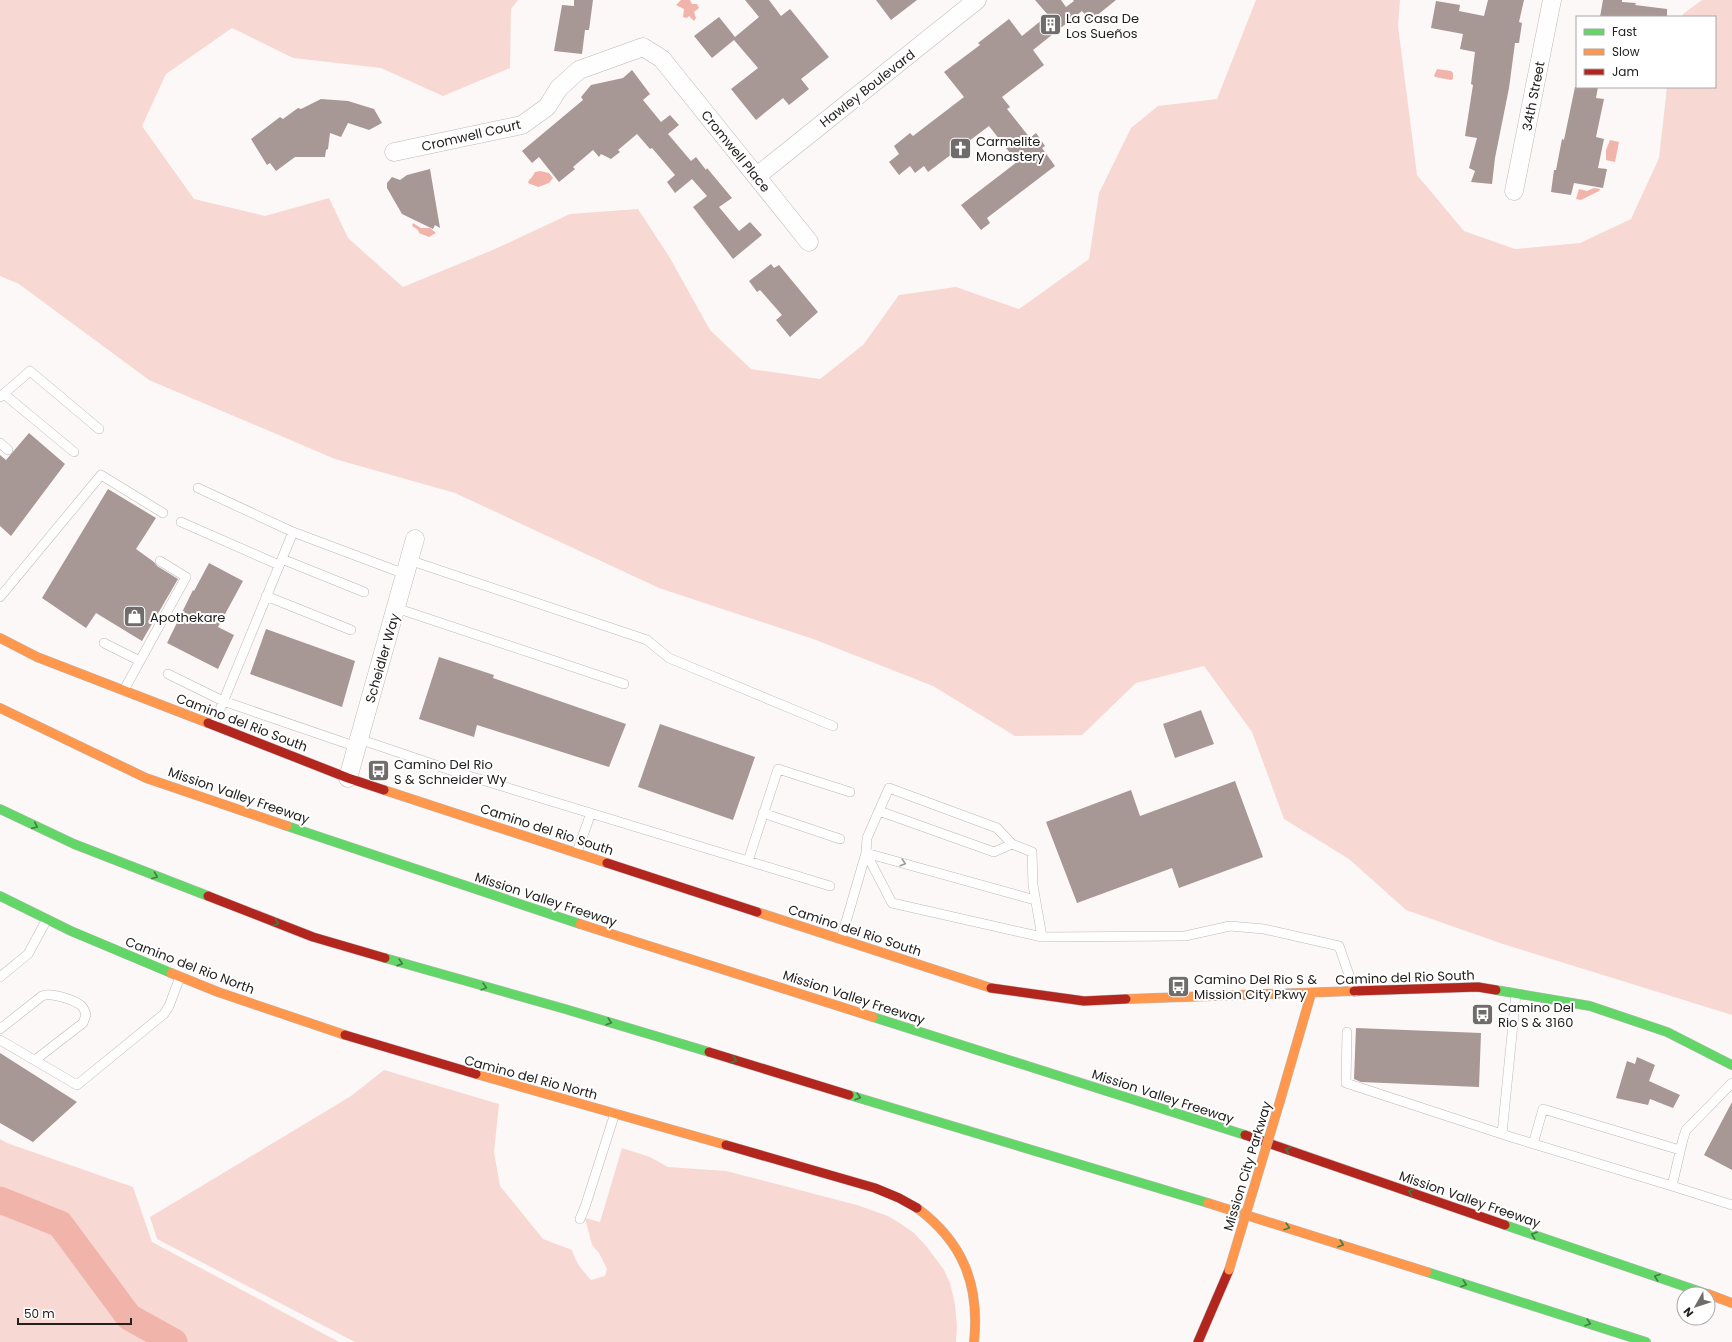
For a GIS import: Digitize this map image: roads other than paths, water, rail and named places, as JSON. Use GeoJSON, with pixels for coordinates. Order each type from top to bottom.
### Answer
{"type":"FeatureCollection","features":[{"type":"Feature","properties":{"kind":"main road","name":"Camino del Rio South"},"geometry":{"type":"LineString","coordinates":[[0,638],[37,657],[214,724],[348,778],[997,990],[1084,1001],[1478,987],[1590,1006],[1667,1032],[1732,1064]]}},
{"type":"Feature","properties":{"kind":"main road","name":"Mission Valley Freeway"},"geometry":{"type":"LineString","coordinates":[[0,708],[146,778],[502,899],[1238,1133],[1685,1286]]}},
{"type":"Feature","properties":{"kind":"main road"},"geometry":{"type":"LineString","coordinates":[[0,809],[74,844],[313,937],[447,977],[565,1009],[1277,1224],[1646,1342]]}},
{"type":"Feature","properties":{"kind":"main road","name":"Camino del Rio North"},"geometry":{"type":"LineString","coordinates":[[0,896],[46,920],[206,989],[430,1062],[615,1113],[875,1188],[899,1197],[914,1206],[942,1229],[964,1263],[970,1279],[977,1311],[977,1328],[974,1342]]}},
{"type":"Feature","properties":{"kind":"main road","name":"Mission City Parkway"},"geometry":{"type":"LineString","coordinates":[[1198,1342],[1229,1270],[1311,994]]}},
{"type":"Feature","properties":{"kind":"main road","name":"Mission Valley Freeway"},"geometry":{"type":"LineString","coordinates":[[1716,1297],[1732,1302]]}},
{"type":"Feature","properties":{"kind":"street","name":"Hawley Boulevard"},"geometry":{"type":"LineString","coordinates":[[756,176],[977,0]]}},
{"type":"Feature","properties":{"kind":"street","name":"34th Street"},"geometry":{"type":"LineString","coordinates":[[1514,191],[1552,0]]}},
{"type":"Feature","properties":{"kind":"street","name":"Cromwell Court"},"geometry":{"type":"LineString","coordinates":[[394,152],[522,125],[548,107],[560,88],[579,70],[643,47],[662,59]]}},
{"type":"Feature","properties":{"kind":"street","name":"Cromwell Place"},"geometry":{"type":"LineString","coordinates":[[662,59],[809,242]]}},
{"type":"Feature","properties":{"kind":"street","name":"Scheidler Way"},"geometry":{"type":"LineString","coordinates":[[348,778],[415,539]]}},
{"type":"Feature","properties":{"kind":"lane"},"geometry":{"type":"LineString","coordinates":[[74,452],[2,395],[30,371],[99,429]]}},
{"type":"Feature","properties":{"kind":"lane"},"geometry":{"type":"LineString","coordinates":[[0,443],[8,450]]}},
{"type":"Feature","properties":{"kind":"lane"},"geometry":{"type":"LineString","coordinates":[[0,597],[102,474],[163,513]]}},
{"type":"Feature","properties":{"kind":"lane"},"geometry":{"type":"LineString","coordinates":[[198,488],[292,532],[647,640],[669,658],[833,726]]}},
{"type":"Feature","properties":{"kind":"lane"},"geometry":{"type":"LineString","coordinates":[[181,522],[280,562],[364,592]]}},
{"type":"Feature","properties":{"kind":"lane"},"geometry":{"type":"LineString","coordinates":[[214,724],[292,532]]}},
{"type":"Feature","properties":{"kind":"lane"},"geometry":{"type":"LineString","coordinates":[[124,690],[186,577],[160,561]]}},
{"type":"Feature","properties":{"kind":"lane"},"geometry":{"type":"LineString","coordinates":[[266,596],[351,630]]}},
{"type":"Feature","properties":{"kind":"lane"},"geometry":{"type":"LineString","coordinates":[[396,608],[624,684]]}},
{"type":"Feature","properties":{"kind":"lane"},"geometry":{"type":"LineString","coordinates":[[104,644],[140,661]]}},
{"type":"Feature","properties":{"kind":"lane"},"geometry":{"type":"LineString","coordinates":[[168,674],[223,701],[830,886]]}},
{"type":"Feature","properties":{"kind":"lane"},"geometry":{"type":"LineString","coordinates":[[748,861],[778,769],[850,792]]}},
{"type":"Feature","properties":{"kind":"lane"},"geometry":{"type":"LineString","coordinates":[[841,939],[866,852],[867,838],[889,788],[997,828],[1012,844],[1032,852],[1033,885],[1042,937]]}},
{"type":"Feature","properties":{"kind":"lane"},"geometry":{"type":"LineString","coordinates":[[879,811],[994,852],[1012,844]]}},
{"type":"Feature","properties":{"kind":"lane"},"geometry":{"type":"LineString","coordinates":[[578,852],[591,813]]}},
{"type":"Feature","properties":{"kind":"lane"},"geometry":{"type":"LineString","coordinates":[[763,813],[840,839]]}},
{"type":"Feature","properties":{"kind":"lane"},"geometry":{"type":"LineString","coordinates":[[866,852],[1035,900]]}},
{"type":"Feature","properties":{"kind":"lane"},"geometry":{"type":"LineString","coordinates":[[866,852],[892,903],[1042,937],[1185,936],[1230,926],[1264,929],[1339,946],[1355,992]]}},
{"type":"Feature","properties":{"kind":"lane"},"geometry":{"type":"LineString","coordinates":[[0,977],[28,954],[46,920]]}},
{"type":"Feature","properties":{"kind":"lane"},"geometry":{"type":"LineString","coordinates":[[0,1040],[77,1085],[164,1014],[169,1006],[180,978]]}},
{"type":"Feature","properties":{"kind":"lane"},"geometry":{"type":"LineString","coordinates":[[1502,1134],[1516,993]]}},
{"type":"Feature","properties":{"kind":"lane"},"geometry":{"type":"LineString","coordinates":[[0,1029],[46,994],[51,994],[79,1004],[86,1015],[83,1023],[35,1060]]}},
{"type":"Feature","properties":{"kind":"lane"},"geometry":{"type":"LineString","coordinates":[[1348,1032],[1346,1083],[1533,1144],[1732,1205]]}},
{"type":"Feature","properties":{"kind":"lane"},"geometry":{"type":"LineString","coordinates":[[1672,1186],[1686,1130],[1732,1083]]}},
{"type":"Feature","properties":{"kind":"lane"},"geometry":{"type":"LineString","coordinates":[[1533,1144],[1544,1109],[1680,1150]]}},
{"type":"Feature","properties":{"kind":"lane"},"geometry":{"type":"LineString","coordinates":[[580,1219],[586,1208],[615,1113]]}},
{"type":"Feature","properties":{"kind":"waterway"},"geometry":{"type":"LineString","coordinates":[[0,1200],[60,1224],[129,1317],[174,1342]]}},
{"type":"Feature","properties":{"kind":"place","name":"La Casa De Los Sueños"},"geometry":{"type":"Point","coordinates":[1050,25]}},
{"type":"Feature","properties":{"kind":"place","name":"Carmelite Monastery"},"geometry":{"type":"Point","coordinates":[960,148]}},
{"type":"Feature","properties":{"kind":"place","name":"Apothekare"},"geometry":{"type":"Point","coordinates":[134,617]}},
{"type":"Feature","properties":{"kind":"place","name":"Camino Del Rio S & Schneider Wy"},"geometry":{"type":"Point","coordinates":[378,771]}},
{"type":"Feature","properties":{"kind":"place","name":"Camino Del Rio S & Mission City Pkwy"},"geometry":{"type":"Point","coordinates":[1179,986]}},
{"type":"Feature","properties":{"kind":"place","name":"Camino Del Rio S & 3160"},"geometry":{"type":"Point","coordinates":[1482,1014]}}]}
